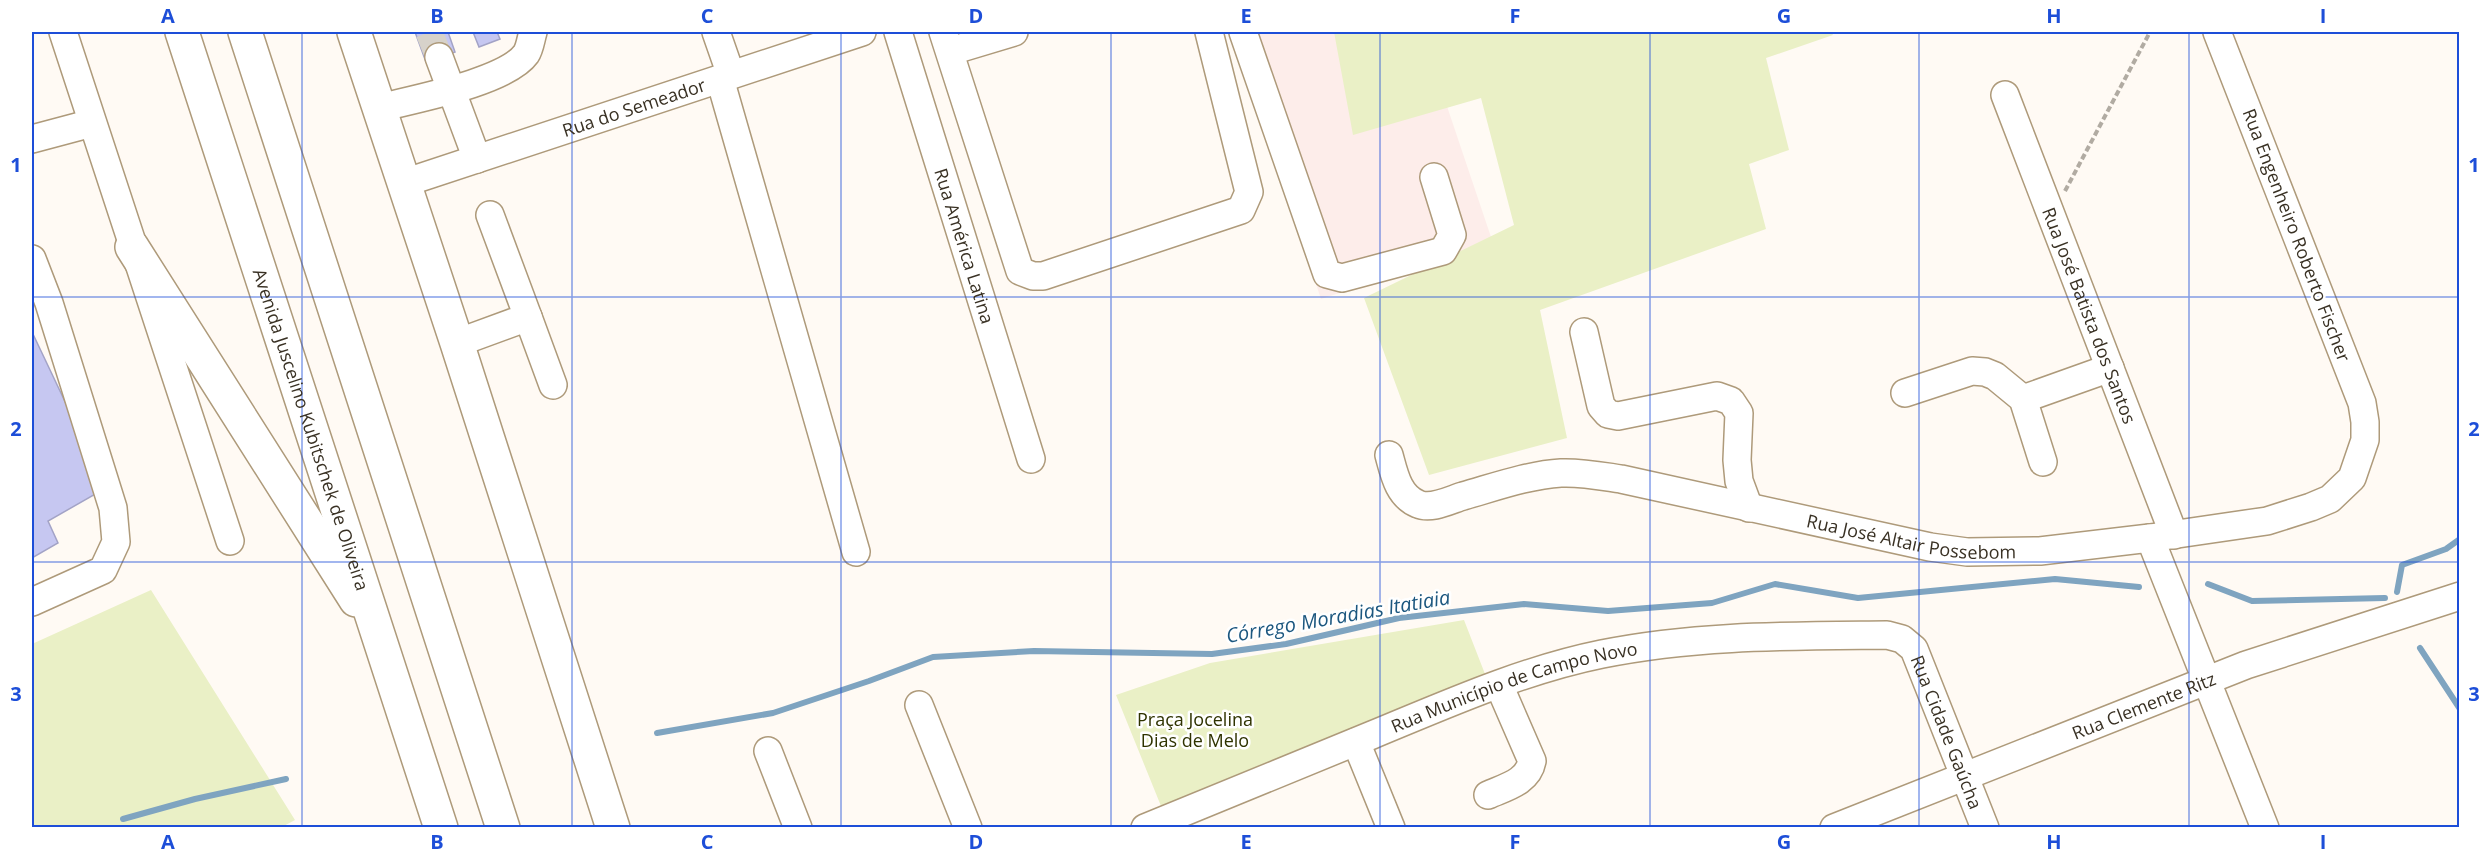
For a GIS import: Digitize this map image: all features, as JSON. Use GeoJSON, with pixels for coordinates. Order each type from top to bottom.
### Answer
{"type":"FeatureCollection","features":[{"type":"Feature","properties":{"kind":"main road","name":"Avenida Juscelino Kubitschek de Oliveira"},"geometry":{"type":"LineString","coordinates":[[182,32],[441,828]]}},
{"type":"Feature","properties":{"kind":"main road"},"geometry":{"type":"LineString","coordinates":[[245,32],[503,828]]}},
{"type":"Feature","properties":{"kind":"main road"},"geometry":{"type":"LineString","coordinates":[[354,32],[613,828]]}},
{"type":"Feature","properties":{"kind":"main road"},"geometry":{"type":"LineString","coordinates":[[132,247],[382,642]]}},
{"type":"Feature","properties":{"kind":"main road"},"geometry":{"type":"LineString","coordinates":[[419,828],[426,778]]}},
{"type":"Feature","properties":{"kind":"street"},"geometry":{"type":"LineString","coordinates":[[63,32],[230,541]]}},
{"type":"Feature","properties":{"kind":"street"},"geometry":{"type":"LineString","coordinates":[[379,108],[452,92],[515,65],[527,52],[533,32]]}},
{"type":"Feature","properties":{"kind":"street"},"geometry":{"type":"LineString","coordinates":[[716,32],[725,77],[856,552]]}},
{"type":"Feature","properties":{"kind":"street","name":"Rua do Semeador"},"geometry":{"type":"LineString","coordinates":[[404,183],[862,32]]}},
{"type":"Feature","properties":{"kind":"street","name":"Rua América Latina"},"geometry":{"type":"LineString","coordinates":[[898,32],[1031,459]]}},
{"type":"Feature","properties":{"kind":"street"},"geometry":{"type":"LineString","coordinates":[[1014,32],[947,41],[1020,271],[1033,276],[1043,276],[1241,210],[1249,192],[1209,32]]}},
{"type":"Feature","properties":{"kind":"street"},"geometry":{"type":"LineString","coordinates":[[1244,32],[1327,274],[1342,278],[1443,251],[1452,235],[1434,177]]}},
{"type":"Feature","properties":{"kind":"street","name":"Rua Engenheiro Roberto Fischer"},"geometry":{"type":"LineString","coordinates":[[2217,32],[2362,403],[2365,440]]}},
{"type":"Feature","properties":{"kind":"street"},"geometry":{"type":"LineString","coordinates":[[439,57],[477,159]]}},
{"type":"Feature","properties":{"kind":"street","name":"Rua José Batista dos Santos"},"geometry":{"type":"LineString","coordinates":[[2005,95],[2110,368],[2206,680],[2265,828]]}},
{"type":"Feature","properties":{"kind":"street"},"geometry":{"type":"LineString","coordinates":[[32,139],[93,123]]}},
{"type":"Feature","properties":{"kind":"street"},"geometry":{"type":"LineString","coordinates":[[490,215],[553,386]]}},
{"type":"Feature","properties":{"kind":"street"},"geometry":{"type":"LineString","coordinates":[[32,259],[49,303],[113,508],[116,542],[103,570],[32,602]]}},
{"type":"Feature","properties":{"kind":"street"},"geometry":{"type":"LineString","coordinates":[[457,343],[528,316]]}},
{"type":"Feature","properties":{"kind":"street"},"geometry":{"type":"LineString","coordinates":[[1584,332],[1601,406],[1608,414],[1618,416],[1717,396],[1731,401],[1739,413],[1737,460],[1739,481],[1749,508]]}},
{"type":"Feature","properties":{"kind":"street"},"geometry":{"type":"LineString","coordinates":[[2022,399],[2110,368]]}},
{"type":"Feature","properties":{"kind":"street"},"geometry":{"type":"LineString","coordinates":[[1905,393],[1972,371],[1995,376],[2022,399],[2043,462]]}},
{"type":"Feature","properties":{"kind":"street","name":"Rua José Altair Possebom"},"geometry":{"type":"LineString","coordinates":[[1389,455],[1396,481],[1403,492],[1409,499],[1427,507],[1510,482],[1561,473],[1588,474],[1621,479],[1898,541],[1967,552],[2040,550],[2162,536],[2267,521],[2289,515],[2330,498],[2343,488],[2352,478],[2365,440]]}},
{"type":"Feature","properties":{"kind":"street","name":"Rua Clemente Ritz"},"geometry":{"type":"LineString","coordinates":[[1834,828],[2206,680],[2277,654],[2460,596]]}},
{"type":"Feature","properties":{"kind":"street","name":"Rua Município de Campo Novo"},"geometry":{"type":"LineString","coordinates":[[1145,828],[1499,685],[1603,654],[1695,641],[1887,635],[1902,639]]}},
{"type":"Feature","properties":{"kind":"street","name":"Rua Cidade Gaúcha"},"geometry":{"type":"LineString","coordinates":[[1902,639],[1914,649],[1985,828]]}},
{"type":"Feature","properties":{"kind":"street"},"geometry":{"type":"LineString","coordinates":[[1488,795],[1525,778],[1530,771],[1532,761],[1499,685]]}},
{"type":"Feature","properties":{"kind":"street"},"geometry":{"type":"LineString","coordinates":[[919,705],[968,828]]}},
{"type":"Feature","properties":{"kind":"street"},"geometry":{"type":"LineString","coordinates":[[1356,742],[1390,828]]}},
{"type":"Feature","properties":{"kind":"street"},"geometry":{"type":"LineString","coordinates":[[768,752],[798,828]]}},
{"type":"Feature","properties":{"kind":"path"},"geometry":{"type":"LineString","coordinates":[[2052,216],[2150,32]]}},
{"type":"Feature","properties":{"kind":"shaded area"},"geometry":{"type":"Polygon","coordinates":[[[1232,32],[1422,32],[1493,243],[1321,299],[1232,32]]]}},
{"type":"Feature","properties":{"kind":"green space"},"geometry":{"type":"Polygon","coordinates":[[[1334,32],[1831,32],[1833,35],[1766,58],[1789,150],[1749,164],[1766,229],[1540,310],[1567,438],[1429,475],[1364,298],[1514,225],[1481,98],[1353,135],[1334,32]]]}},
{"type":"Feature","properties":{"kind":"green space"},"geometry":{"type":"Polygon","coordinates":[[[151,590],[295,820],[280,828],[32,827],[32,644],[151,590]]]}},
{"type":"Feature","properties":{"kind":"green space","name":"Praça Jocelina Dias de Melo"},"geometry":{"type":"Polygon","coordinates":[[[1464,620],[1485,674],[1161,806],[1116,695],[1210,663],[1464,620]]]}},
{"type":"Feature","properties":{"kind":"building"},"geometry":{"type":"Polygon","coordinates":[[[415,32],[448,32],[455,52],[426,62],[415,32]]]}},
{"type":"Feature","properties":{"kind":"building"},"geometry":{"type":"Polygon","coordinates":[[[473,32],[497,32],[500,39],[479,47],[473,32]]]}},
{"type":"Feature","properties":{"kind":"building"},"geometry":{"type":"Polygon","coordinates":[[[32,332],[106,488],[48,521],[58,543],[32,558],[32,332]]]}},
{"type":"Feature","properties":{"kind":"waterway"},"geometry":{"type":"LineString","coordinates":[[2397,592],[2402,565],[2446,549],[2460,539]]}},
{"type":"Feature","properties":{"kind":"waterway","name":"Córrego Moradias Itatiaia"},"geometry":{"type":"LineString","coordinates":[[657,733],[773,713],[933,657],[1034,651],[1212,654],[1286,644],[1399,618],[1524,604],[1608,611],[1712,603],[1775,584],[1858,598],[2055,579],[2139,587]]}},
{"type":"Feature","properties":{"kind":"waterway","name":"Córrego Moradias Itatiaia"},"geometry":{"type":"LineString","coordinates":[[2208,584],[2252,601],[2385,598]]}},
{"type":"Feature","properties":{"kind":"waterway"},"geometry":{"type":"LineString","coordinates":[[2420,648],[2460,709]]}},
{"type":"Feature","properties":{"kind":"waterway","name":"Córrego Moradias Itatiaia"},"geometry":{"type":"LineString","coordinates":[[123,819],[195,799],[286,779]]}},
{"type":"Feature","properties":{"kind":"tunnel"},"geometry":{"type":"LineString","coordinates":[[429,32],[439,57]]}}]}
